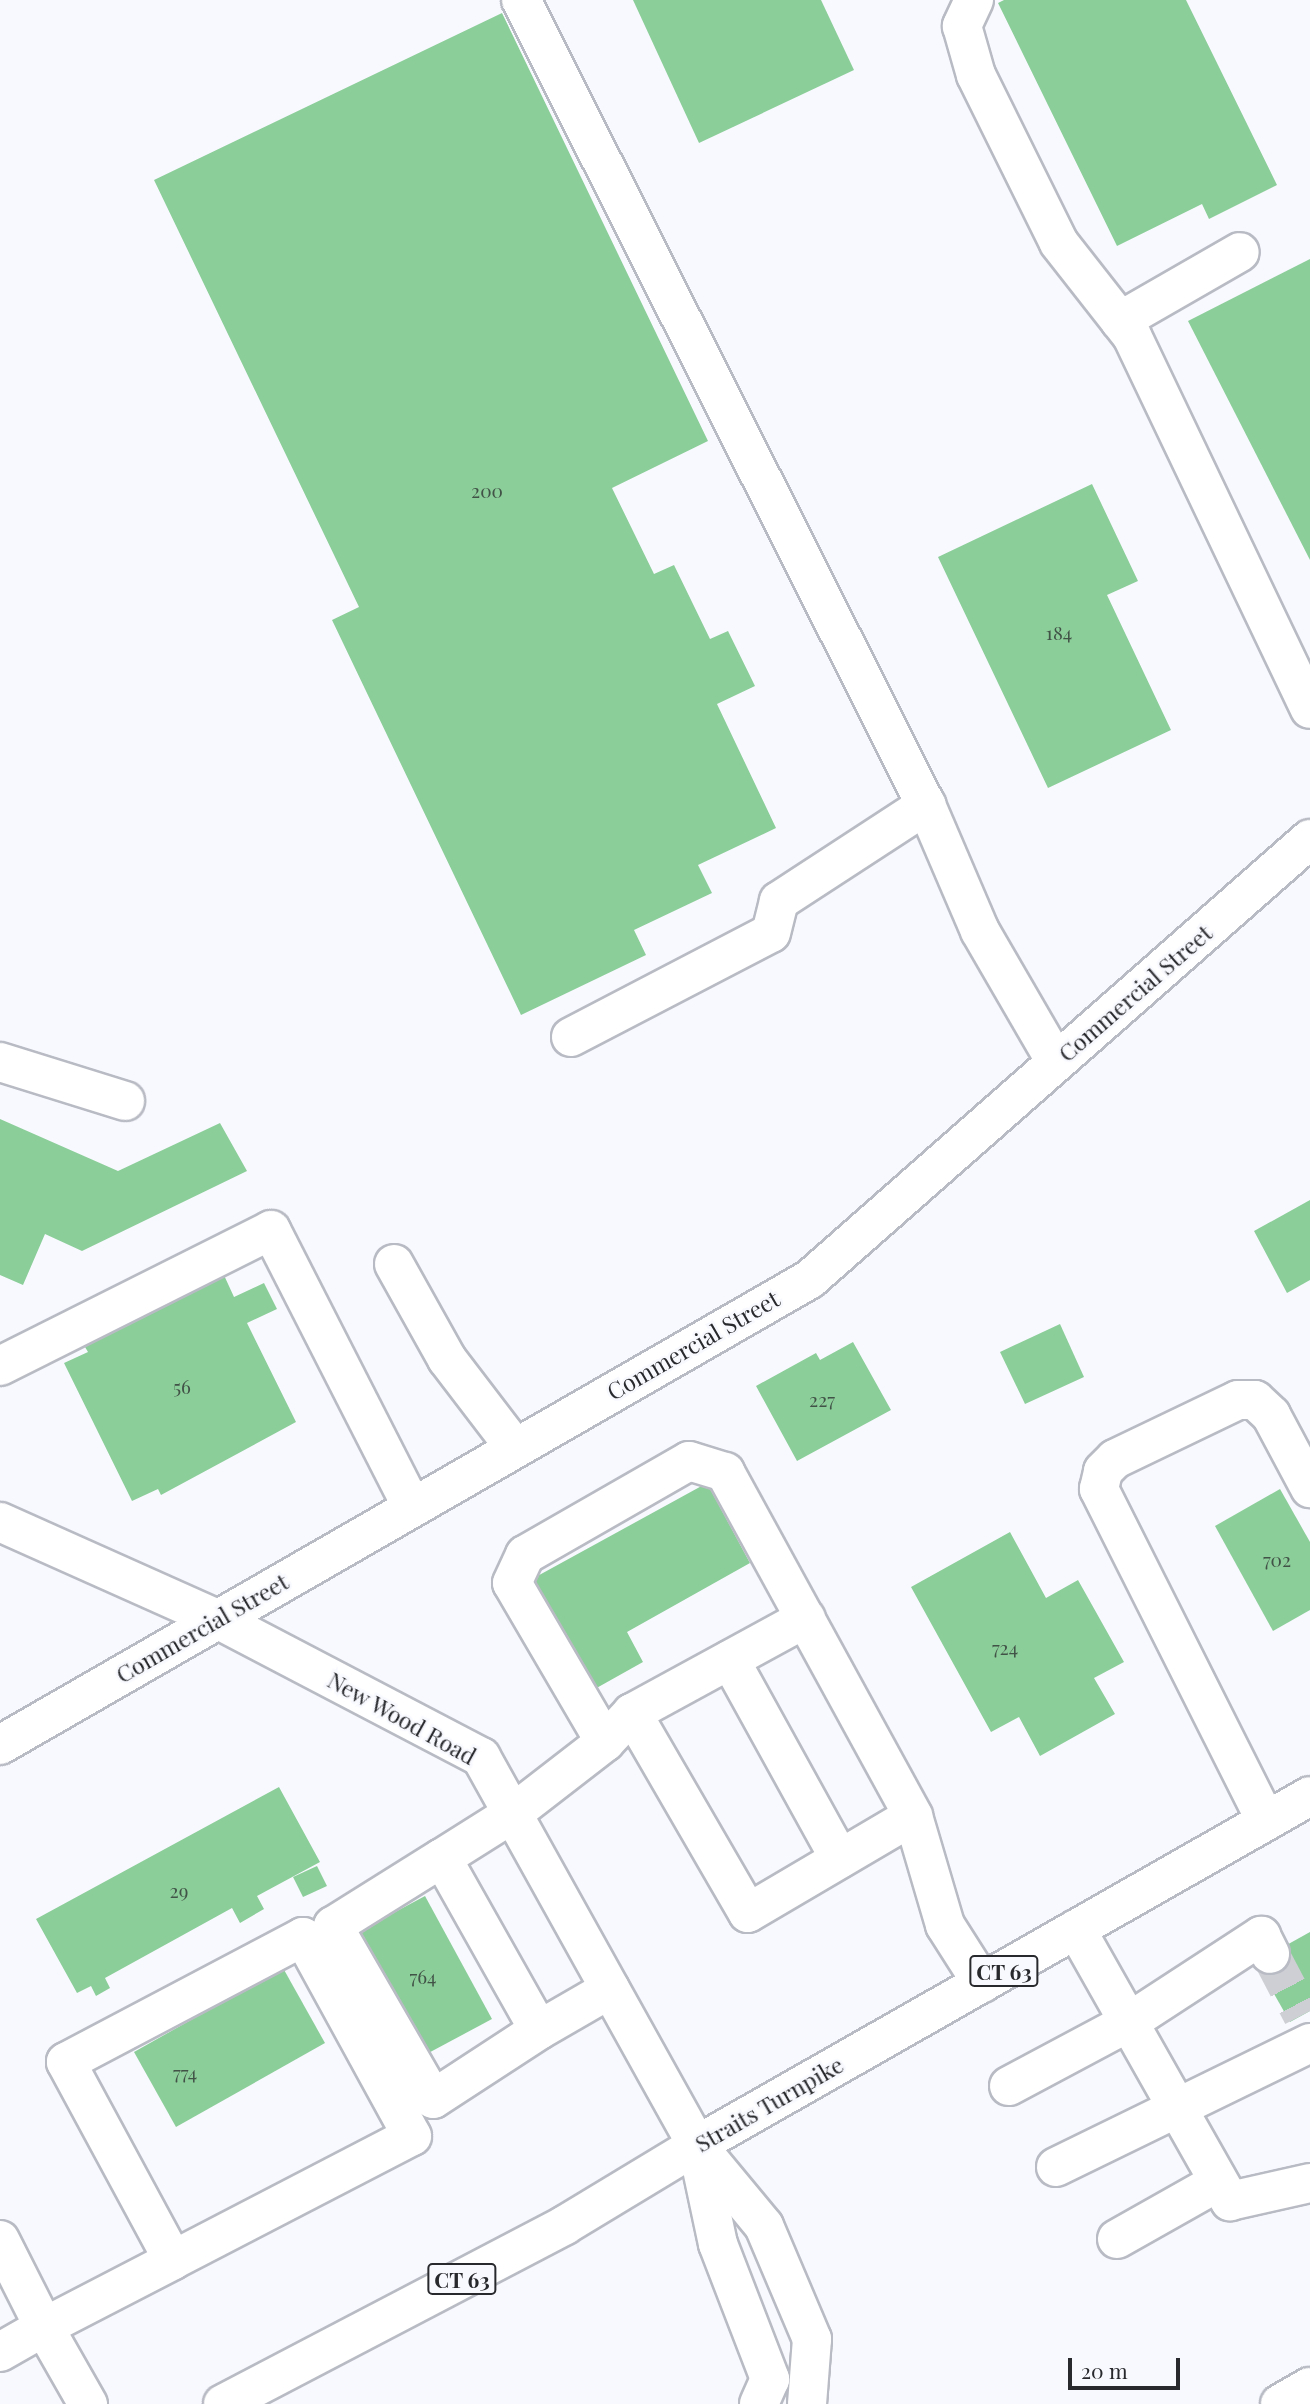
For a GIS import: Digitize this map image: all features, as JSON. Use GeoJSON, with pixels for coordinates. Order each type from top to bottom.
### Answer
{"type":"FeatureCollection","features":[{"type":"Feature","properties":{"kind":"street"},"geometry":{"type":"LineString","coordinates":[[521,0],[926,805],[980,931],[1056,1062]]}},
{"type":"Feature","properties":{"kind":"street"},"geometry":{"type":"LineString","coordinates":[[974,0],[962,26],[976,75],[1059,243],[1132,336],[1308,701]]}},
{"type":"Feature","properties":{"kind":"street"},"geometry":{"type":"LineString","coordinates":[[1120,321],[1240,252]]}},
{"type":"Feature","properties":{"kind":"street"},"geometry":{"type":"LineString","coordinates":[[571,1037],[771,933],[779,901],[926,805]]}},
{"type":"Feature","properties":{"kind":"street","name":"Commercial Street"},"geometry":{"type":"LineString","coordinates":[[0,1745],[810,1279],[1310,839]]}},
{"type":"Feature","properties":{"kind":"street"},"geometry":{"type":"LineString","coordinates":[[0,1062],[125,1101]]}},
{"type":"Feature","properties":{"kind":"street"},"geometry":{"type":"LineString","coordinates":[[0,1366],[271,1230],[412,1507]]}},
{"type":"Feature","properties":{"kind":"street"},"geometry":{"type":"LineString","coordinates":[[394,1264],[447,1359],[515,1448]]}},
{"type":"Feature","properties":{"kind":"street"},"geometry":{"type":"LineString","coordinates":[[1266,1821],[1099,1489],[1103,1471],[1115,1459],[1238,1400],[1255,1400],[1272,1415],[1310,1488]]}},
{"type":"Feature","properties":{"kind":"street"},"geometry":{"type":"LineString","coordinates":[[605,1742],[512,1583],[525,1555],[689,1461],[725,1472],[913,1816],[945,1925],[982,1983]]}},
{"type":"Feature","properties":{"kind":"street","name":"New Wood Road"},"geometry":{"type":"LineString","coordinates":[[0,1522],[217,1619],[481,1757],[697,2145]]}},
{"type":"Feature","properties":{"kind":"street"},"geometry":{"type":"LineString","coordinates":[[610,1989],[539,2030],[433,2099],[332,1926],[512,1814],[605,1742],[632,1713],[806,1618]]}},
{"type":"Feature","properties":{"kind":"street"},"geometry":{"type":"LineString","coordinates":[[730,1660],[840,1859]]}},
{"type":"Feature","properties":{"kind":"street"},"geometry":{"type":"LineString","coordinates":[[632,1713],[748,1913],[913,1816]]}},
{"type":"Feature","properties":{"kind":"street","name":"Straits Turnpike"},"geometry":{"type":"LineString","coordinates":[[223,2404],[565,2225],[697,2145],[1310,1796]]}},
{"type":"Feature","properties":{"kind":"street"},"geometry":{"type":"LineString","coordinates":[[442,1858],[539,2030]]}},
{"type":"Feature","properties":{"kind":"street"},"geometry":{"type":"LineString","coordinates":[[1076,1929],[1230,2201],[1310,2183]]}},
{"type":"Feature","properties":{"kind":"street"},"geometry":{"type":"LineString","coordinates":[[1009,2086],[1129,2022],[1231,1951],[1261,1936],[1270,1954]]}},
{"type":"Feature","properties":{"kind":"street"},"geometry":{"type":"LineString","coordinates":[[0,2352],[412,2136],[303,1937],[66,2062],[173,2260]]}},
{"type":"Feature","properties":{"kind":"street"},"geometry":{"type":"LineString","coordinates":[[1056,2167],[1177,2106],[1308,2029]]}},
{"type":"Feature","properties":{"kind":"street"},"geometry":{"type":"LineString","coordinates":[[697,2145],[718,2244],[769,2379],[759,2404]]}},
{"type":"Feature","properties":{"kind":"street"},"geometry":{"type":"LineString","coordinates":[[697,2145],[764,2226],[812,2339],[807,2404]]}},
{"type":"Feature","properties":{"kind":"street"},"geometry":{"type":"LineString","coordinates":[[1117,2239],[1218,2182]]}},
{"type":"Feature","properties":{"kind":"street"},"geometry":{"type":"LineString","coordinates":[[0,2240],[44,2327],[88,2404]]}},
{"type":"Feature","properties":{"kind":"street"},"geometry":{"type":"LineString","coordinates":[[1280,2404],[1310,2387]]}},
{"type":"Feature","properties":{"kind":"building"},"geometry":{"type":"Polygon","coordinates":[[[633,0],[821,0],[854,70],[699,143],[633,0]]]}},
{"type":"Feature","properties":{"kind":"building"},"geometry":{"type":"Polygon","coordinates":[[[1004,0],[1186,0],[1277,185],[1209,219],[1202,204],[1117,246],[998,3],[1004,0]]]}},
{"type":"Feature","properties":{"kind":"building"},"geometry":{"type":"Polygon","coordinates":[[[502,13],[708,441],[612,488],[654,574],[674,565],[710,639],[728,631],[755,686],[717,704],[776,828],[698,865],[712,893],[634,930],[646,955],[521,1015],[332,620],[359,607],[154,180],[502,13]]]}},
{"type":"Feature","properties":{"kind":"building"},"geometry":{"type":"Polygon","coordinates":[[[1310,259],[1310,560],[1188,321],[1310,259]]]}},
{"type":"Feature","properties":{"kind":"building"},"geometry":{"type":"Polygon","coordinates":[[[1092,484],[1138,581],[1107,595],[1171,730],[1048,788],[938,557],[1092,484]]]}},
{"type":"Feature","properties":{"kind":"building"},"geometry":{"type":"Polygon","coordinates":[[[0,1119],[118,1171],[220,1123],[247,1171],[82,1251],[45,1234],[23,1285],[0,1275],[0,1119]]]}},
{"type":"Feature","properties":{"kind":"building"},"geometry":{"type":"Polygon","coordinates":[[[1310,1200],[1310,1280],[1287,1293],[1254,1231],[1310,1200]]]}},
{"type":"Feature","properties":{"kind":"building"},"geometry":{"type":"Polygon","coordinates":[[[223,1273],[234,1297],[264,1283],[277,1309],[247,1323],[296,1422],[161,1495],[158,1489],[132,1501],[64,1363],[88,1352],[82,1342],[223,1273]]]}},
{"type":"Feature","properties":{"kind":"building"},"geometry":{"type":"Polygon","coordinates":[[[1060,1324],[1084,1377],[1025,1404],[1000,1352],[1060,1324]]]}},
{"type":"Feature","properties":{"kind":"building"},"geometry":{"type":"Polygon","coordinates":[[[853,1342],[891,1410],[797,1461],[756,1386],[816,1353],[820,1360],[853,1342]]]}},
{"type":"Feature","properties":{"kind":"building"},"geometry":{"type":"Polygon","coordinates":[[[707,1483],[750,1563],[627,1632],[643,1662],[593,1690],[532,1579],[707,1483]]]}},
{"type":"Feature","properties":{"kind":"building"},"geometry":{"type":"Polygon","coordinates":[[[1280,1489],[1310,1542],[1310,1610],[1273,1631],[1215,1526],[1280,1489]]]}},
{"type":"Feature","properties":{"kind":"building"},"geometry":{"type":"Polygon","coordinates":[[[1010,1532],[1046,1598],[1078,1580],[1124,1662],[1094,1678],[1115,1714],[1040,1756],[1019,1717],[991,1732],[911,1587],[1010,1532]]]}},
{"type":"Feature","properties":{"kind":"building"},"geometry":{"type":"Polygon","coordinates":[[[279,1787],[320,1862],[257,1896],[264,1909],[240,1923],[232,1908],[105,1978],[110,1988],[96,1996],[91,1986],[77,1993],[36,1919],[279,1787]]]}},
{"type":"Feature","properties":{"kind":"building"},"geometry":{"type":"Polygon","coordinates":[[[317,1866],[327,1886],[303,1897],[293,1877],[317,1866]]]}},
{"type":"Feature","properties":{"kind":"building"},"geometry":{"type":"Polygon","coordinates":[[[425,1896],[492,2019],[421,2057],[356,1933],[425,1896]]]}},
{"type":"Feature","properties":{"kind":"building"},"geometry":{"type":"Polygon","coordinates":[[[1310,1932],[1310,2011],[1290,2022],[1256,1962],[1310,1932]]]}},
{"type":"Feature","properties":{"kind":"building"},"geometry":{"type":"Polygon","coordinates":[[[283,1968],[325,2043],[176,2127],[134,2052],[283,1968]]]}},
{"type":"Feature","properties":{"kind":"tunnel"},"geometry":{"type":"LineString","coordinates":[[1270,1954],[1302,2015]]}}]}
